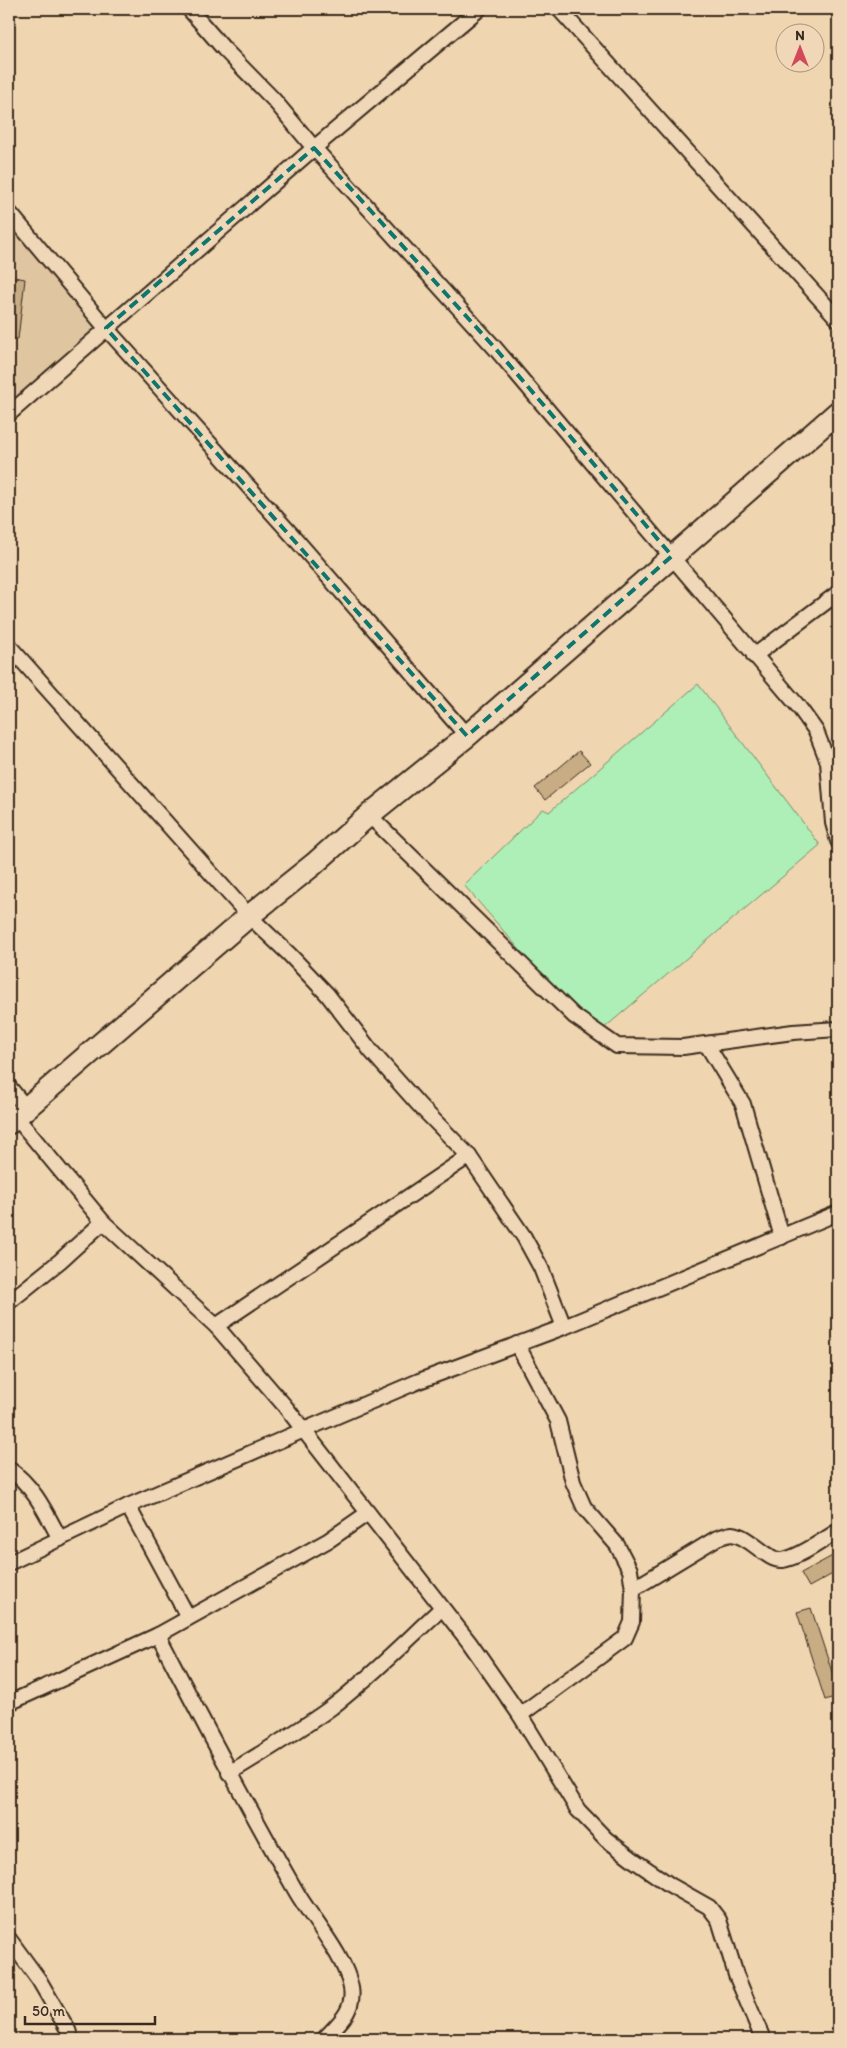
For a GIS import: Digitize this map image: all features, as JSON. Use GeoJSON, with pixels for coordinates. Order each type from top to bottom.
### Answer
{"type":"FeatureCollection","features":[{"type":"Feature","properties":{"kind":"main road"},"geometry":{"type":"LineString","coordinates":[[17,1116],[249,916],[467,736],[838,412]]}},
{"type":"Feature","properties":{"kind":"street"},"geometry":{"type":"LineString","coordinates":[[189,9],[224,49],[273,98],[314,148],[495,348],[798,706],[816,731],[828,762],[834,794],[834,823],[838,841]]}},
{"type":"Feature","properties":{"kind":"street"},"geometry":{"type":"LineString","coordinates":[[9,414],[314,148],[479,9]]}},
{"type":"Feature","properties":{"kind":"street"},"geometry":{"type":"LineString","coordinates":[[559,9],[838,319]]}},
{"type":"Feature","properties":{"kind":"street"},"geometry":{"type":"LineString","coordinates":[[9,212],[106,328],[292,535],[467,736]]}},
{"type":"Feature","properties":{"kind":"street"},"geometry":{"type":"LineString","coordinates":[[754,656],[838,593]]}},
{"type":"Feature","properties":{"kind":"street"},"geometry":{"type":"LineString","coordinates":[[9,646],[249,916],[327,994],[383,1064],[468,1156],[524,1237],[541,1268],[564,1327]]}},
{"type":"Feature","properties":{"kind":"street"},"geometry":{"type":"LineString","coordinates":[[369,816],[574,1016],[616,1046],[684,1047],[793,1032],[838,1029]]}},
{"type":"Feature","properties":{"kind":"street"},"geometry":{"type":"LineString","coordinates":[[707,1045],[742,1104],[782,1237]]}},
{"type":"Feature","properties":{"kind":"street"},"geometry":{"type":"LineString","coordinates":[[9,1087],[17,1116],[103,1222],[216,1326],[304,1430],[442,1608],[520,1715],[578,1810],[606,1840],[670,1885],[709,1906],[719,1920],[736,1975],[763,2039]]}},
{"type":"Feature","properties":{"kind":"street"},"geometry":{"type":"LineString","coordinates":[[216,1326],[468,1156]]}},
{"type":"Feature","properties":{"kind":"street"},"geometry":{"type":"LineString","coordinates":[[9,1563],[128,1506],[304,1430],[419,1382],[564,1327],[838,1212]]}},
{"type":"Feature","properties":{"kind":"street"},"geometry":{"type":"LineString","coordinates":[[9,1302],[60,1261],[103,1222]]}},
{"type":"Feature","properties":{"kind":"street"},"geometry":{"type":"LineString","coordinates":[[517,1344],[558,1421],[573,1482],[584,1507],[625,1557],[630,1570],[633,1589],[632,1622],[625,1638],[520,1715]]}},
{"type":"Feature","properties":{"kind":"street"},"geometry":{"type":"LineString","coordinates":[[9,1468],[29,1486],[37,1497],[60,1539]]}},
{"type":"Feature","properties":{"kind":"street"},"geometry":{"type":"LineString","coordinates":[[128,1506],[188,1617]]}},
{"type":"Feature","properties":{"kind":"street"},"geometry":{"type":"LineString","coordinates":[[9,1704],[158,1635],[329,1540],[368,1513]]}},
{"type":"Feature","properties":{"kind":"street"},"geometry":{"type":"LineString","coordinates":[[633,1589],[717,1538],[732,1534],[753,1543],[769,1556],[782,1560],[796,1555],[838,1531]]}},
{"type":"Feature","properties":{"kind":"street"},"geometry":{"type":"LineString","coordinates":[[229,1773],[303,1728],[331,1707],[357,1686],[442,1608]]}},
{"type":"Feature","properties":{"kind":"street"},"geometry":{"type":"LineString","coordinates":[[158,1635],[229,1773],[298,1895],[344,1966],[351,1987],[350,2009],[324,2039]]}},
{"type":"Feature","properties":{"kind":"street"},"geometry":{"type":"LineString","coordinates":[[9,1939],[39,1980],[68,2030],[71,2039]]}},
{"type":"Feature","properties":{"kind":"highlighted area"},"geometry":{"type":"Polygon","coordinates":[[[314,148],[495,348],[672,556],[467,736],[106,328],[314,148]]]}},
{"type":"Feature","properties":{"kind":"shaded area"},"geometry":{"type":"Polygon","coordinates":[[[9,218],[104,328],[9,411],[9,218]]]}},
{"type":"Feature","properties":{"kind":"green space"},"geometry":{"type":"Polygon","coordinates":[[[698,684],[820,845],[603,1029],[570,1008],[464,885],[543,809],[549,812],[698,684]]]}},
{"type":"Feature","properties":{"kind":"building"},"geometry":{"type":"Polygon","coordinates":[[[9,276],[25,279],[18,339],[9,338],[9,276]]]}},
{"type":"Feature","properties":{"kind":"building"},"geometry":{"type":"Polygon","coordinates":[[[579,751],[590,763],[545,800],[535,788],[579,751]]]}},
{"type":"Feature","properties":{"kind":"building"},"geometry":{"type":"Polygon","coordinates":[[[838,1553],[838,1571],[809,1587],[801,1573],[838,1553]]]}},
{"type":"Feature","properties":{"kind":"building"},"geometry":{"type":"Polygon","coordinates":[[[811,1608],[838,1690],[838,1696],[825,1700],[797,1612],[811,1608]]]}}]}
